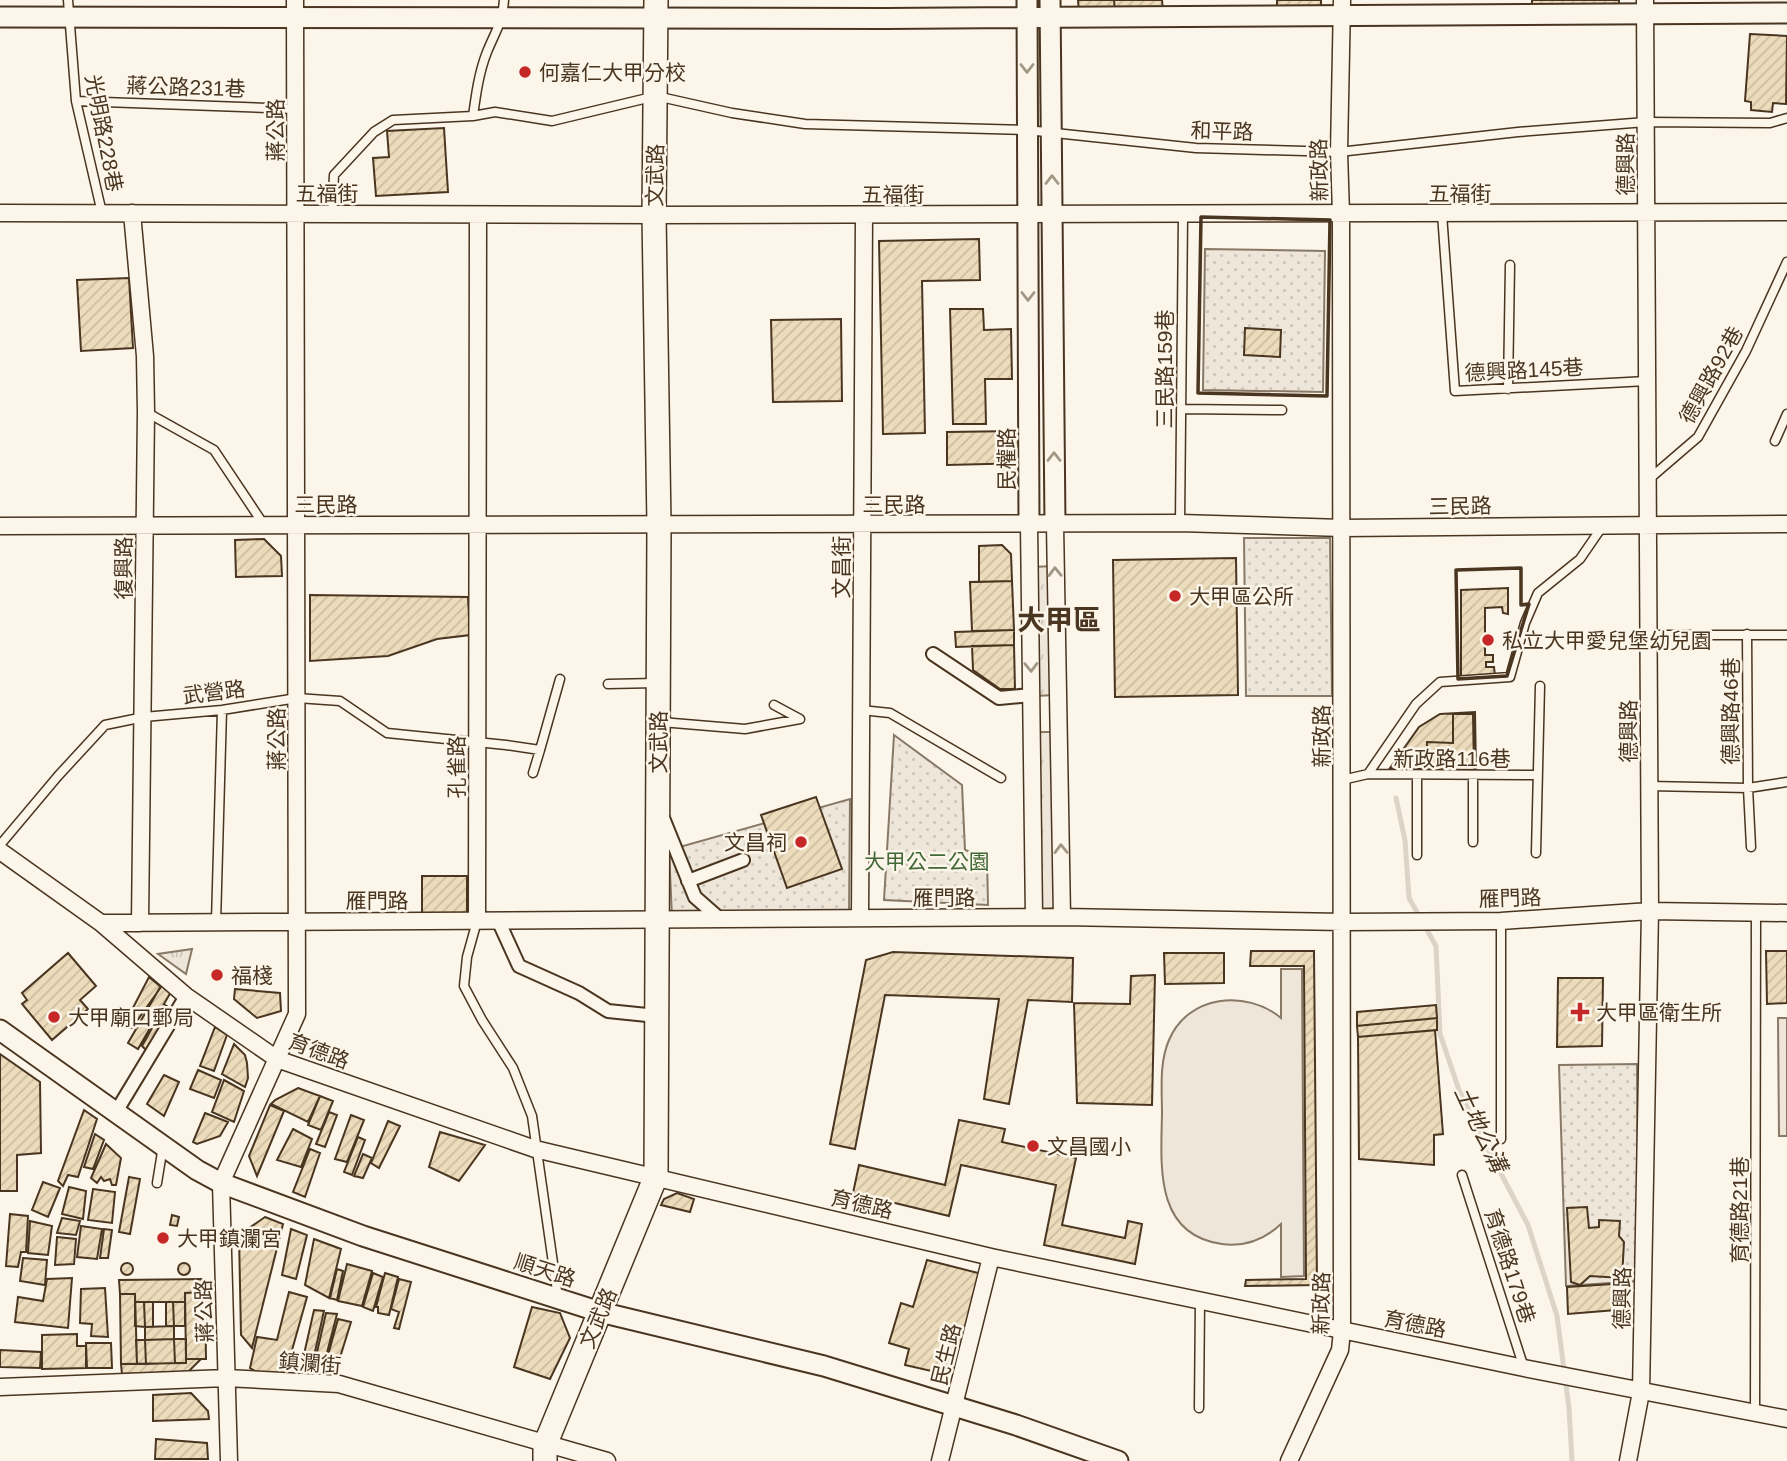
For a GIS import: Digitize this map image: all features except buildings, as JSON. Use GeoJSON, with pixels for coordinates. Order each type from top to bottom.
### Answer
{"type":"FeatureCollection","features":[{"type":"Feature","properties":{"kind":"main road","name":"文武路"},"geometry":{"type":"LineString","coordinates":[[545,1453],[656,1176],[659,524],[654,215],[656,10]]}},
{"type":"Feature","properties":{"kind":"street"},"geometry":{"type":"LineString","coordinates":[[0,17],[69,9],[1646,7],[1787,13]]}},
{"type":"Feature","properties":{"kind":"street","name":"德興路"},"geometry":{"type":"LineString","coordinates":[[1628,1461],[1641,1392],[1650,911],[1646,7]]}},
{"type":"Feature","properties":{"kind":"street","name":"蔣公路"},"geometry":{"type":"LineString","coordinates":[[229,1461],[221,1183],[298,1014],[295,9]]}},
{"type":"Feature","properties":{"kind":"street","name":"民權路"},"geometry":{"type":"LineString","coordinates":[[1027,9],[1034,917]]}},
{"type":"Feature","properties":{"kind":"street"},"geometry":{"type":"LineString","coordinates":[[1050,9],[1062,917]]}},
{"type":"Feature","properties":{"kind":"street","name":"新政路"},"geometry":{"type":"LineString","coordinates":[[1289,1461],[1340,1350],[1342,1331],[1344,922],[1339,152],[1342,9]]}},
{"type":"Feature","properties":{"kind":"street","name":"五福街"},"geometry":{"type":"LineString","coordinates":[[0,213],[1341,215],[1787,212]]}},
{"type":"Feature","properties":{"kind":"street","name":"復興路"},"geometry":{"type":"LineString","coordinates":[[132,213],[145,356],[146,412],[145,717],[140,923]]}},
{"type":"Feature","properties":{"kind":"street","name":"孔雀路"},"geometry":{"type":"LineString","coordinates":[[477,920],[478,215]]}},
{"type":"Feature","properties":{"kind":"street","name":"文昌街"},"geometry":{"type":"LineString","coordinates":[[860,918],[864,215]]}},
{"type":"Feature","properties":{"kind":"street","name":"三民路"},"geometry":{"type":"LineString","coordinates":[[0,526],[1180,523],[1342,528],[1787,524]]}},
{"type":"Feature","properties":{"kind":"street"},"geometry":{"type":"LineString","coordinates":[[933,654],[999,698],[1031,709],[1058,714]]}},
{"type":"Feature","properties":{"kind":"street"},"geometry":{"type":"LineString","coordinates":[[658,803],[695,897],[720,919]]}},
{"type":"Feature","properties":{"kind":"street","name":"育德路"},"geometry":{"type":"LineString","coordinates":[[0,851],[101,923],[186,996],[277,1059],[535,1149],[991,1257],[1641,1392],[1787,1419]]}},
{"type":"Feature","properties":{"kind":"street"},"geometry":{"type":"LineString","coordinates":[[688,881],[743,860]]}},
{"type":"Feature","properties":{"kind":"street","name":"雁門路"},"geometry":{"type":"LineString","coordinates":[[101,923],[1034,917],[1344,922],[1500,921],[1650,911],[1787,913]]}},
{"type":"Feature","properties":{"kind":"street"},"geometry":{"type":"LineString","coordinates":[[498,920],[519,966],[579,993],[607,1011],[657,1016]]}},
{"type":"Feature","properties":{"kind":"street"},"geometry":{"type":"LineString","coordinates":[[116,1112],[186,996]]}},
{"type":"Feature","properties":{"kind":"street","name":"順天路"},"geometry":{"type":"LineString","coordinates":[[0,1030],[197,1170],[221,1183],[363,1236],[600,1312],[824,1366],[955,1406],[1086,1456],[1118,1461]]}},
{"type":"Feature","properties":{"kind":"street","name":"民生路"},"geometry":{"type":"LineString","coordinates":[[940,1461],[991,1257]]}},
{"type":"Feature","properties":{"kind":"street","name":"鎮瀾街"},"geometry":{"type":"LineString","coordinates":[[0,1387],[226,1378],[339,1384],[545,1453],[607,1461]]}},
{"type":"Feature","properties":{"kind":"lane","name":"光明路228巷"},"geometry":{"type":"LineString","coordinates":[[69,9],[76,101],[102,213]]}},
{"type":"Feature","properties":{"kind":"lane"},"geometry":{"type":"LineString","coordinates":[[473,116],[487,52],[504,10]]}},
{"type":"Feature","properties":{"kind":"lane","name":"和平路"},"geometry":{"type":"LineString","coordinates":[[656,96],[732,113],[805,124],[1027,130],[1196,148],[1339,152],[1518,132],[1646,122],[1770,123],[1787,118]]}},
{"type":"Feature","properties":{"kind":"lane"},"geometry":{"type":"LineString","coordinates":[[332,214],[334,175],[382,127],[393,120],[473,116],[495,112],[552,121],[656,96]]}},
{"type":"Feature","properties":{"kind":"lane","name":"蔣公路231巷"},"geometry":{"type":"LineString","coordinates":[[76,101],[296,109]]}},
{"type":"Feature","properties":{"kind":"lane","name":"德興路145巷"},"geometry":{"type":"LineString","coordinates":[[1442,214],[1455,391],[1647,381]]}},
{"type":"Feature","properties":{"kind":"lane","name":"三民路159巷"},"geometry":{"type":"LineString","coordinates":[[1180,523],[1183,215]]}},
{"type":"Feature","properties":{"kind":"lane"},"geometry":{"type":"LineString","coordinates":[[1508,389],[1510,265]]}},
{"type":"Feature","properties":{"kind":"lane","name":"德興路92巷"},"geometry":{"type":"LineString","coordinates":[[1648,480],[1699,437],[1746,351],[1786,269]]}},
{"type":"Feature","properties":{"kind":"lane"},"geometry":{"type":"LineString","coordinates":[[1181,409],[1282,410]]}},
{"type":"Feature","properties":{"kind":"lane"},"geometry":{"type":"LineString","coordinates":[[146,412],[214,450],[264,525]]}},
{"type":"Feature","properties":{"kind":"lane"},"geometry":{"type":"LineString","coordinates":[[1775,441],[1787,414]]}},
{"type":"Feature","properties":{"kind":"lane","name":"新政路116巷"},"geometry":{"type":"LineString","coordinates":[[1368,775],[1416,704],[1440,682],[1510,677],[1525,623],[1538,593],[1580,559],[1603,525]]}},
{"type":"Feature","properties":{"kind":"lane","name":"德興路46巷"},"geometry":{"type":"LineString","coordinates":[[1747,634],[1751,847]]}},
{"type":"Feature","properties":{"kind":"lane"},"geometry":{"type":"LineString","coordinates":[[1649,635],[1787,635]]}},
{"type":"Feature","properties":{"kind":"lane"},"geometry":{"type":"LineString","coordinates":[[533,773],[560,678]]}},
{"type":"Feature","properties":{"kind":"lane"},"geometry":{"type":"LineString","coordinates":[[608,684],[659,683]]}},
{"type":"Feature","properties":{"kind":"lane"},"geometry":{"type":"LineString","coordinates":[[1536,853],[1540,686]]}},
{"type":"Feature","properties":{"kind":"lane","name":"武營路"},"geometry":{"type":"LineString","coordinates":[[0,845],[105,725],[145,717],[222,710],[297,698],[340,701],[387,733],[540,750]]}},
{"type":"Feature","properties":{"kind":"lane"},"geometry":{"type":"LineString","coordinates":[[658,722],[745,729],[800,719],[774,705]]}},
{"type":"Feature","properties":{"kind":"lane"},"geometry":{"type":"LineString","coordinates":[[216,922],[222,710]]}},
{"type":"Feature","properties":{"kind":"lane"},"geometry":{"type":"LineString","coordinates":[[862,710],[890,713],[1001,778]]}},
{"type":"Feature","properties":{"kind":"lane","name":"新政路116巷"},"geometry":{"type":"LineString","coordinates":[[1342,780],[1368,775],[1536,775]]}},
{"type":"Feature","properties":{"kind":"lane"},"geometry":{"type":"LineString","coordinates":[[1417,775],[1417,855]]}},
{"type":"Feature","properties":{"kind":"lane"},"geometry":{"type":"LineString","coordinates":[[1473,775],[1473,842]]}},
{"type":"Feature","properties":{"kind":"lane","name":"德興路46巷"},"geometry":{"type":"LineString","coordinates":[[1649,786],[1748,788],[1787,782]]}},
{"type":"Feature","properties":{"kind":"lane","name":"育德路21巷"},"geometry":{"type":"LineString","coordinates":[[1755,1412],[1756,913]]}},
{"type":"Feature","properties":{"kind":"lane","name":"孔雀路"},"geometry":{"type":"LineString","coordinates":[[477,920],[467,957],[464,986],[513,1068],[532,1116],[558,1298]]}},
{"type":"Feature","properties":{"kind":"lane"},"geometry":{"type":"LineString","coordinates":[[1500,921],[1501,1139]]}},
{"type":"Feature","properties":{"kind":"lane"},"geometry":{"type":"LineString","coordinates":[[157,1183],[163,1146]]}},
{"type":"Feature","properties":{"kind":"lane","name":"育德路179巷"},"geometry":{"type":"LineString","coordinates":[[1462,1175],[1524,1368]]}},
{"type":"Feature","properties":{"kind":"lane"},"geometry":{"type":"LineString","coordinates":[[1199,1408],[1200,1301]]}},
{"type":"Feature","properties":{"kind":"green space"},"geometry":{"type":"Polygon","coordinates":[[[1205,249],[1325,251],[1323,392],[1203,390],[1205,249]]]}},
{"type":"Feature","properties":{"kind":"green space"},"geometry":{"type":"Polygon","coordinates":[[[1003,463],[1024,463],[1024,483],[1004,484],[1003,463]]]}},
{"type":"Feature","properties":{"kind":"green space"},"geometry":{"type":"Polygon","coordinates":[[[1244,538],[1330,538],[1332,696],[1246,696],[1244,538]]]}},
{"type":"Feature","properties":{"kind":"green space"},"geometry":{"type":"Polygon","coordinates":[[[1052,566],[1054,695],[1036,696],[1034,567],[1052,566]]]}},
{"type":"Feature","properties":{"kind":"green space"},"geometry":{"type":"Polygon","coordinates":[[[1038,732],[1056,732],[1058,908],[1041,909],[1038,732]]]}},
{"type":"Feature","properties":{"kind":"green space","name":"大甲公二公園"},"geometry":{"type":"Polygon","coordinates":[[[894,735],[962,785],[965,850],[987,857],[988,905],[884,900],[894,735]]]}},
{"type":"Feature","properties":{"kind":"green space"},"geometry":{"type":"Polygon","coordinates":[[[850,799],[849,917],[672,917],[669,850],[850,799]]]}},
{"type":"Feature","properties":{"kind":"green space"},"geometry":{"type":"Polygon","coordinates":[[[192,949],[186,974],[158,954],[192,949]]]}},
{"type":"Feature","properties":{"kind":"green space"},"geometry":{"type":"Polygon","coordinates":[[[1281,969],[1302,969],[1304,1276],[1281,1277],[1281,1224],[1261,1238],[1247,1243],[1230,1245],[1200,1238],[1184,1227],[1173,1212],[1166,1195],[1161,1155],[1162,1067],[1169,1040],[1178,1025],[1190,1013],[1219,1001],[1251,1003],[1281,1018],[1281,969]]]}},
{"type":"Feature","properties":{"kind":"green space"},"geometry":{"type":"Polygon","coordinates":[[[1778,1018],[1787,1018],[1787,1136],[1779,1136],[1778,1018]]]}},
{"type":"Feature","properties":{"kind":"green space"},"geometry":{"type":"Polygon","coordinates":[[[1637,1064],[1638,1281],[1566,1286],[1559,1065],[1637,1064]]]}},
{"type":"Feature","properties":{"kind":"waterway","name":"土地公溝"},"geometry":{"type":"LineString","coordinates":[[1396,798],[1405,840],[1409,898],[1436,946],[1440,1034],[1459,1090],[1528,1225],[1557,1316],[1569,1408],[1572,1461]]}},
{"type":"Feature","properties":{"kind":"wall"},"geometry":{"type":"LineString","coordinates":[[1201,217],[1330,220],[1327,396],[1198,393],[1201,217]]}},
{"type":"Feature","properties":{"kind":"wall"},"geometry":{"type":"LineString","coordinates":[[1521,568],[1521,605],[1529,604],[1507,676],[1458,679],[1456,570],[1521,568]]}},
{"type":"Feature","properties":{"kind":"place","name":"何嘉仁大甲分校"},"geometry":{"type":"Point","coordinates":[525,72]}},
{"type":"Feature","properties":{"kind":"place","name":"大甲區公所"},"geometry":{"type":"Point","coordinates":[1175,596]}},
{"type":"Feature","properties":{"kind":"place","name":"私立大甲愛兒堡幼兒園"},"geometry":{"type":"Point","coordinates":[1488,640]}},
{"type":"Feature","properties":{"kind":"place","name":"文昌祠"},"geometry":{"type":"Point","coordinates":[801,842]}},
{"type":"Feature","properties":{"kind":"place","name":"福棧"},"geometry":{"type":"Point","coordinates":[217,975]}},
{"type":"Feature","properties":{"kind":"place","name":"大甲區衛生所"},"geometry":{"type":"Point","coordinates":[1580,1012]}},
{"type":"Feature","properties":{"kind":"place","name":"大甲廟口郵局"},"geometry":{"type":"Point","coordinates":[54,1017]}},
{"type":"Feature","properties":{"kind":"place","name":"文昌國小"},"geometry":{"type":"Point","coordinates":[1033,1146]}},
{"type":"Feature","properties":{"kind":"place","name":"大甲鎮瀾宮"},"geometry":{"type":"Point","coordinates":[163,1238]}},
{"type":"Feature","properties":{"kind":"district","name":"大甲區"},"geometry":{"type":"Point","coordinates":[1059,620]}}]}
